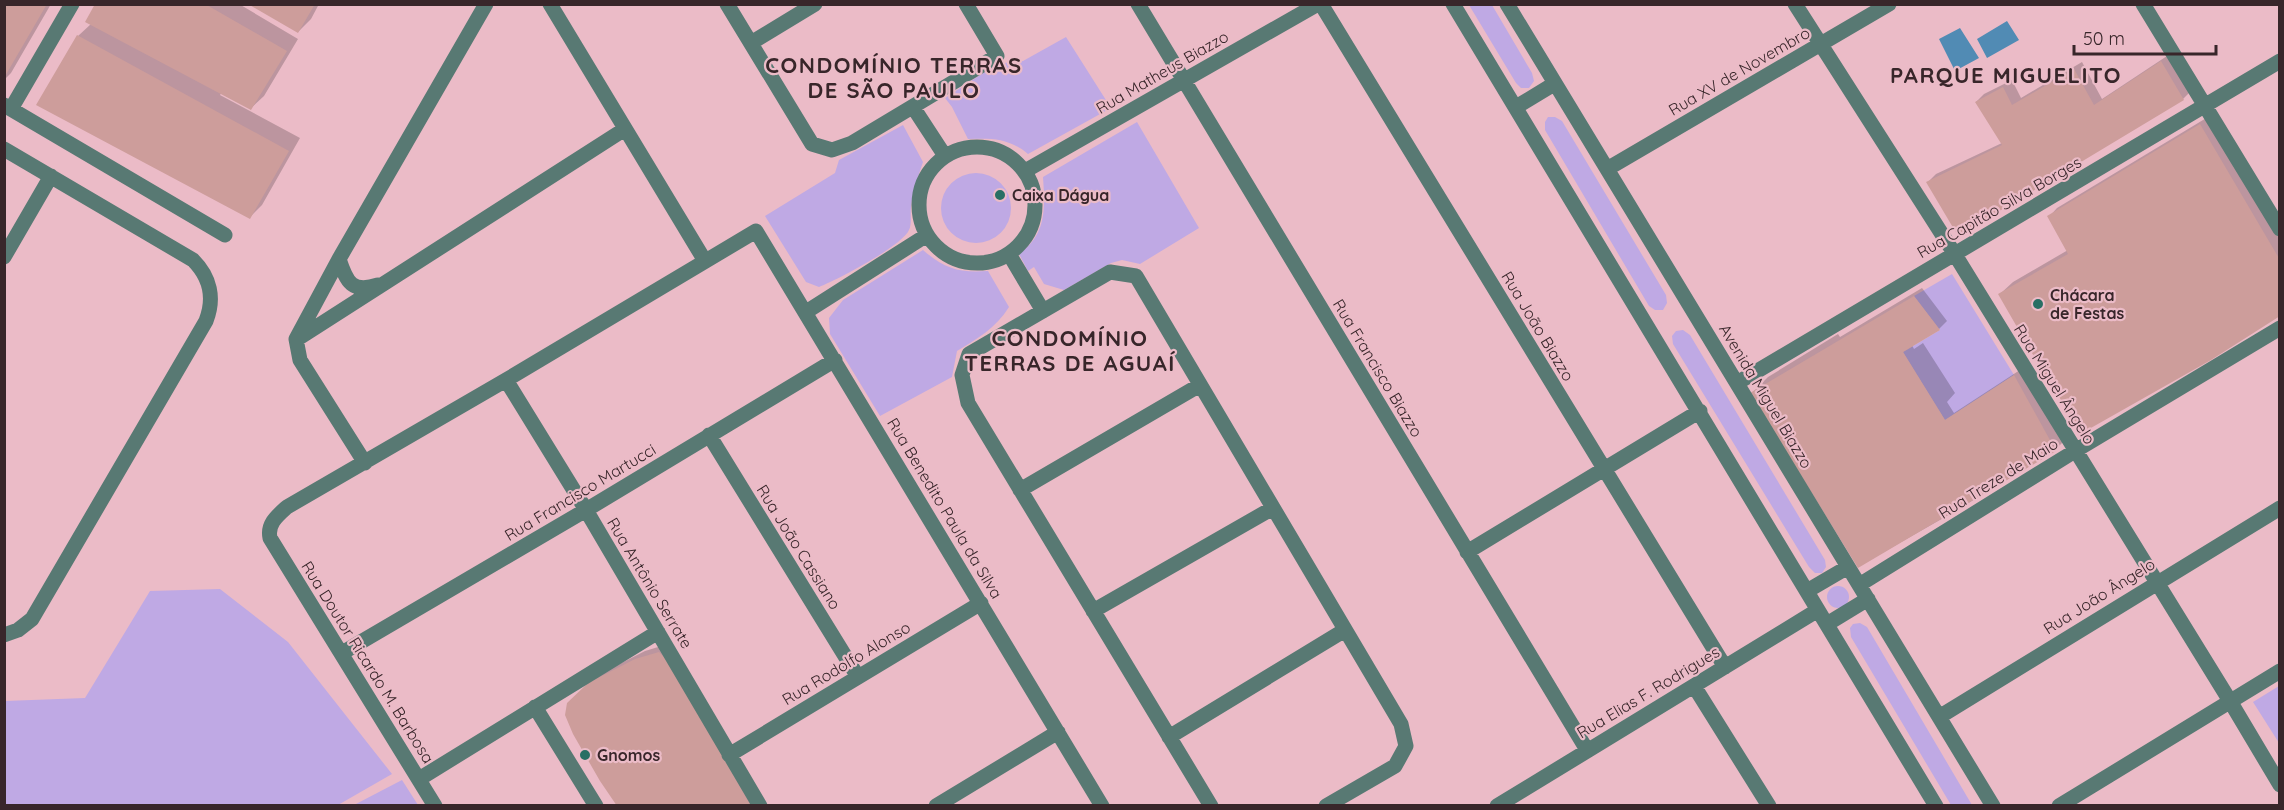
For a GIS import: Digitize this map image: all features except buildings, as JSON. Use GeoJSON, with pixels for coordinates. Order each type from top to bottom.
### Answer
{"type":"FeatureCollection","features":[{"type":"Feature","properties":{"kind":"street"},"geometry":{"type":"LineString","coordinates":[[72,4],[8,107],[225,235]]}},
{"type":"Feature","properties":{"kind":"street"},"geometry":{"type":"LineString","coordinates":[[486,4],[339,259],[296,339],[300,360],[365,463],[705,261],[549,4]]}},
{"type":"Feature","properties":{"kind":"street"},"geometry":{"type":"LineString","coordinates":[[727,4],[812,144],[832,150],[852,143],[997,56],[966,4]]}},
{"type":"Feature","properties":{"kind":"street"},"geometry":{"type":"LineString","coordinates":[[751,44],[814,4]]}},
{"type":"Feature","properties":{"kind":"street","name":"Rua Francisco Biazzo"},"geometry":{"type":"LineString","coordinates":[[1138,4],[1587,750]]}},
{"type":"Feature","properties":{"kind":"street","name":"Rua Matheus Biazzo"},"geometry":{"type":"LineString","coordinates":[[1025,171],[1319,4]]}},
{"type":"Feature","properties":{"kind":"street","name":"Rua João Biazzo"},"geometry":{"type":"LineString","coordinates":[[1319,4],[1725,667]]}},
{"type":"Feature","properties":{"kind":"street"},"geometry":{"type":"LineString","coordinates":[[1453,4],[1936,806]]}},
{"type":"Feature","properties":{"kind":"street","name":"Avenida Miguel Biazzo"},"geometry":{"type":"LineString","coordinates":[[1507,4],[1993,806]]}},
{"type":"Feature","properties":{"kind":"street","name":"Rua Miguel Ângelo"},"geometry":{"type":"LineString","coordinates":[[1795,4],[1954,254],[2280,785]]}},
{"type":"Feature","properties":{"kind":"street","name":"Rua XV de Novembro"},"geometry":{"type":"LineString","coordinates":[[1607,170],[1889,4]]}},
{"type":"Feature","properties":{"kind":"street"},"geometry":{"type":"LineString","coordinates":[[2143,4],[2280,229]]}},
{"type":"Feature","properties":{"kind":"street","name":"Rua Capitão Silva Borges"},"geometry":{"type":"LineString","coordinates":[[1737,383],[2206,107],[2280,61]]}},
{"type":"Feature","properties":{"kind":"street"},"geometry":{"type":"LineString","coordinates":[[1516,107],[1554,84]]}},
{"type":"Feature","properties":{"kind":"street"},"geometry":{"type":"LineString","coordinates":[[913,106],[945,156]]}},
{"type":"Feature","properties":{"kind":"street"},"geometry":{"type":"LineString","coordinates":[[296,339],[625,129]]}},
{"type":"Feature","properties":{"kind":"street"},"geometry":{"type":"LineString","coordinates":[[966,148],[988,148],[1009,156],[1025,171],[1034,192],[1034,216],[1026,237],[1009,254],[987,262],[964,262],[942,252],[927,235],[919,214],[920,192],[929,172],[945,156],[966,148]]}},
{"type":"Feature","properties":{"kind":"street"},"geometry":{"type":"LineString","coordinates":[[4,149],[193,260],[207,280],[211,305],[206,321],[32,619],[18,630],[4,635]]}},
{"type":"Feature","properties":{"kind":"street"},"geometry":{"type":"LineString","coordinates":[[4,257],[51,176]]}},
{"type":"Feature","properties":{"kind":"street","name":"Rua Benedito Paula da Silva"},"geometry":{"type":"LineString","coordinates":[[705,261],[756,231],[1102,806]]}},
{"type":"Feature","properties":{"kind":"street"},"geometry":{"type":"LineString","coordinates":[[806,312],[927,235]]}},
{"type":"Feature","properties":{"kind":"street"},"geometry":{"type":"LineString","coordinates":[[1009,254],[1043,311]]}},
{"type":"Feature","properties":{"kind":"street"},"geometry":{"type":"LineString","coordinates":[[339,259],[344,276],[358,288],[365,289],[387,282]]}},
{"type":"Feature","properties":{"kind":"street"},"geometry":{"type":"LineString","coordinates":[[1210,806],[968,403],[962,375],[969,354],[1110,272],[1136,276],[1401,724],[1406,746],[1395,766],[1326,806]]}},
{"type":"Feature","properties":{"kind":"street","name":"Rua Treze de Maio"},"geometry":{"type":"LineString","coordinates":[[1859,585],[2075,451],[2280,328]]}},
{"type":"Feature","properties":{"kind":"street","name":"Rua Francisco Martucci"},"geometry":{"type":"LineString","coordinates":[[342,653],[835,360]]}},
{"type":"Feature","properties":{"kind":"street","name":"Rua Antônio Serrate"},"geometry":{"type":"LineString","coordinates":[[506,380],[586,510],[760,806]]}},
{"type":"Feature","properties":{"kind":"street"},"geometry":{"type":"LineString","coordinates":[[1020,490],[1200,385]]}},
{"type":"Feature","properties":{"kind":"street"},"geometry":{"type":"LineString","coordinates":[[1467,552],[1700,411]]}},
{"type":"Feature","properties":{"kind":"street","name":"Rua João Cassiano"},"geometry":{"type":"LineString","coordinates":[[709,435],[858,677]]}},
{"type":"Feature","properties":{"kind":"street","name":"Rua Doutor Ricardo M. Barbosa"},"geometry":{"type":"LineString","coordinates":[[365,463],[287,507],[271,524],[270,538],[435,806]]}},
{"type":"Feature","properties":{"kind":"street"},"geometry":{"type":"LineString","coordinates":[[1093,611],[1273,508]]}},
{"type":"Feature","properties":{"kind":"street","name":"Rua João Ângelo"},"geometry":{"type":"LineString","coordinates":[[1939,717],[2280,508]]}},
{"type":"Feature","properties":{"kind":"street"},"geometry":{"type":"LineString","coordinates":[[1807,591],[1848,567]]}},
{"type":"Feature","properties":{"kind":"street"},"geometry":{"type":"LineString","coordinates":[[1827,624],[1868,599]]}},
{"type":"Feature","properties":{"kind":"street","name":"Rua Rodolfo Alonso"},"geometry":{"type":"LineString","coordinates":[[729,754],[981,603]]}},
{"type":"Feature","properties":{"kind":"street","name":"Rua Elias F. Rodrigues"},"geometry":{"type":"LineString","coordinates":[[1497,806],[1818,610]]}},
{"type":"Feature","properties":{"kind":"street"},"geometry":{"type":"LineString","coordinates":[[1169,737],[1345,630]]}},
{"type":"Feature","properties":{"kind":"street"},"geometry":{"type":"LineString","coordinates":[[419,779],[658,632]]}},
{"type":"Feature","properties":{"kind":"street"},"geometry":{"type":"LineString","coordinates":[[2059,806],[2280,671]]}},
{"type":"Feature","properties":{"kind":"street"},"geometry":{"type":"LineString","coordinates":[[1694,686],[1769,806]]}},
{"type":"Feature","properties":{"kind":"street"},"geometry":{"type":"LineString","coordinates":[[535,706],[596,806]]}},
{"type":"Feature","properties":{"kind":"street"},"geometry":{"type":"LineString","coordinates":[[936,806],[1058,732]]}},
{"type":"Feature","properties":{"kind":"shaded area"},"geometry":{"type":"Polygon","coordinates":[[[1469,5],[1492,5],[1532,73],[1534,81],[1529,88],[1521,88],[1516,83],[1469,5]]]}},
{"type":"Feature","properties":{"kind":"shaded area"},"geometry":{"type":"Polygon","coordinates":[[[1066,37],[1111,108],[1028,154],[1000,140],[968,139],[945,98],[991,68],[1004,63],[1023,61],[1066,37]]]}},
{"type":"Feature","properties":{"kind":"shaded area"},"geometry":{"type":"Polygon","coordinates":[[[1548,117],[1555,117],[1562,121],[1666,295],[1667,303],[1663,310],[1655,310],[1649,306],[1545,130],[1548,117]]]}},
{"type":"Feature","properties":{"kind":"shaded area"},"geometry":{"type":"Polygon","coordinates":[[[1137,122],[1199,228],[1140,264],[1122,260],[1111,263],[1064,290],[1044,284],[1034,267],[1028,271],[1019,254],[1035,238],[1042,220],[1043,177],[1137,122]]]}},
{"type":"Feature","properties":{"kind":"shaded area"},"geometry":{"type":"Polygon","coordinates":[[[903,125],[923,162],[913,195],[909,230],[895,245],[840,277],[819,287],[806,282],[765,216],[835,173],[839,160],[903,125]]]}},
{"type":"Feature","properties":{"kind":"shaded area"},"geometry":{"type":"Polygon","coordinates":[[[969,173],[983,173],[996,179],[1005,188],[1011,201],[1009,221],[1001,233],[983,243],[969,243],[956,237],[947,228],[941,215],[941,201],[947,188],[956,179],[969,173]]]}},
{"type":"Feature","properties":{"kind":"shaded area"},"geometry":{"type":"Polygon","coordinates":[[[923,250],[946,266],[960,270],[988,271],[1009,307],[992,327],[957,351],[952,377],[880,416],[830,334],[829,318],[843,300],[923,250]]]}},
{"type":"Feature","properties":{"kind":"shaded area"},"geometry":{"type":"Polygon","coordinates":[[[1952,274],[2014,375],[1945,420],[1903,352],[1940,330],[1914,296],[1952,274]]]}},
{"type":"Feature","properties":{"kind":"shaded area"},"geometry":{"type":"Polygon","coordinates":[[[1683,330],[1690,335],[1825,560],[1826,567],[1822,573],[1815,573],[1809,567],[1673,344],[1672,336],[1676,331],[1683,330]]]}},
{"type":"Feature","properties":{"kind":"shaded area"},"geometry":{"type":"Polygon","coordinates":[[[1838,586],[1846,589],[1849,597],[1846,605],[1838,608],[1830,605],[1827,597],[1830,589],[1838,586]]]}},
{"type":"Feature","properties":{"kind":"shaded area"},"geometry":{"type":"Polygon","coordinates":[[[220,589],[288,642],[392,774],[338,805],[5,805],[5,701],[85,698],[150,591],[220,589]]]}},
{"type":"Feature","properties":{"kind":"shaded area"},"geometry":{"type":"Polygon","coordinates":[[[1860,623],[1867,627],[1972,805],[1951,805],[1851,637],[1850,628],[1853,624],[1860,623]]]}},
{"type":"Feature","properties":{"kind":"shaded area"},"geometry":{"type":"Polygon","coordinates":[[[2279,686],[2279,743],[2253,702],[2279,686]]]}},
{"type":"Feature","properties":{"kind":"shaded area"},"geometry":{"type":"Polygon","coordinates":[[[402,780],[418,805],[354,805],[402,780]]]}},
{"type":"Feature","properties":{"kind":"water"},"geometry":{"type":"Polygon","coordinates":[[[2007,21],[2019,40],[1987,58],[1977,39],[2007,21]]]}},
{"type":"Feature","properties":{"kind":"water"},"geometry":{"type":"Polygon","coordinates":[[[1960,28],[1979,58],[1955,71],[1939,39],[1960,28]]]}},
{"type":"Feature","properties":{"kind":"place","name":"Caixa Dágua"},"geometry":{"type":"Point","coordinates":[1000,195]}},
{"type":"Feature","properties":{"kind":"place","name":"Chácara de Festas"},"geometry":{"type":"Point","coordinates":[2038,304]}},
{"type":"Feature","properties":{"kind":"place","name":"Gnomos"},"geometry":{"type":"Point","coordinates":[585,755]}},
{"type":"Feature","properties":{"kind":"district","name":"PARQUE MIGUELITO"},"geometry":{"type":"Point","coordinates":[2006,75]}},
{"type":"Feature","properties":{"kind":"district","name":"CONDOMÍNIO TERRAS DE SÃO PAULO"},"geometry":{"type":"Point","coordinates":[894,78]}},
{"type":"Feature","properties":{"kind":"district","name":"CONDOMÍNIO TERRAS DE AGUAÍ"},"geometry":{"type":"Point","coordinates":[1070,350]}}]}
